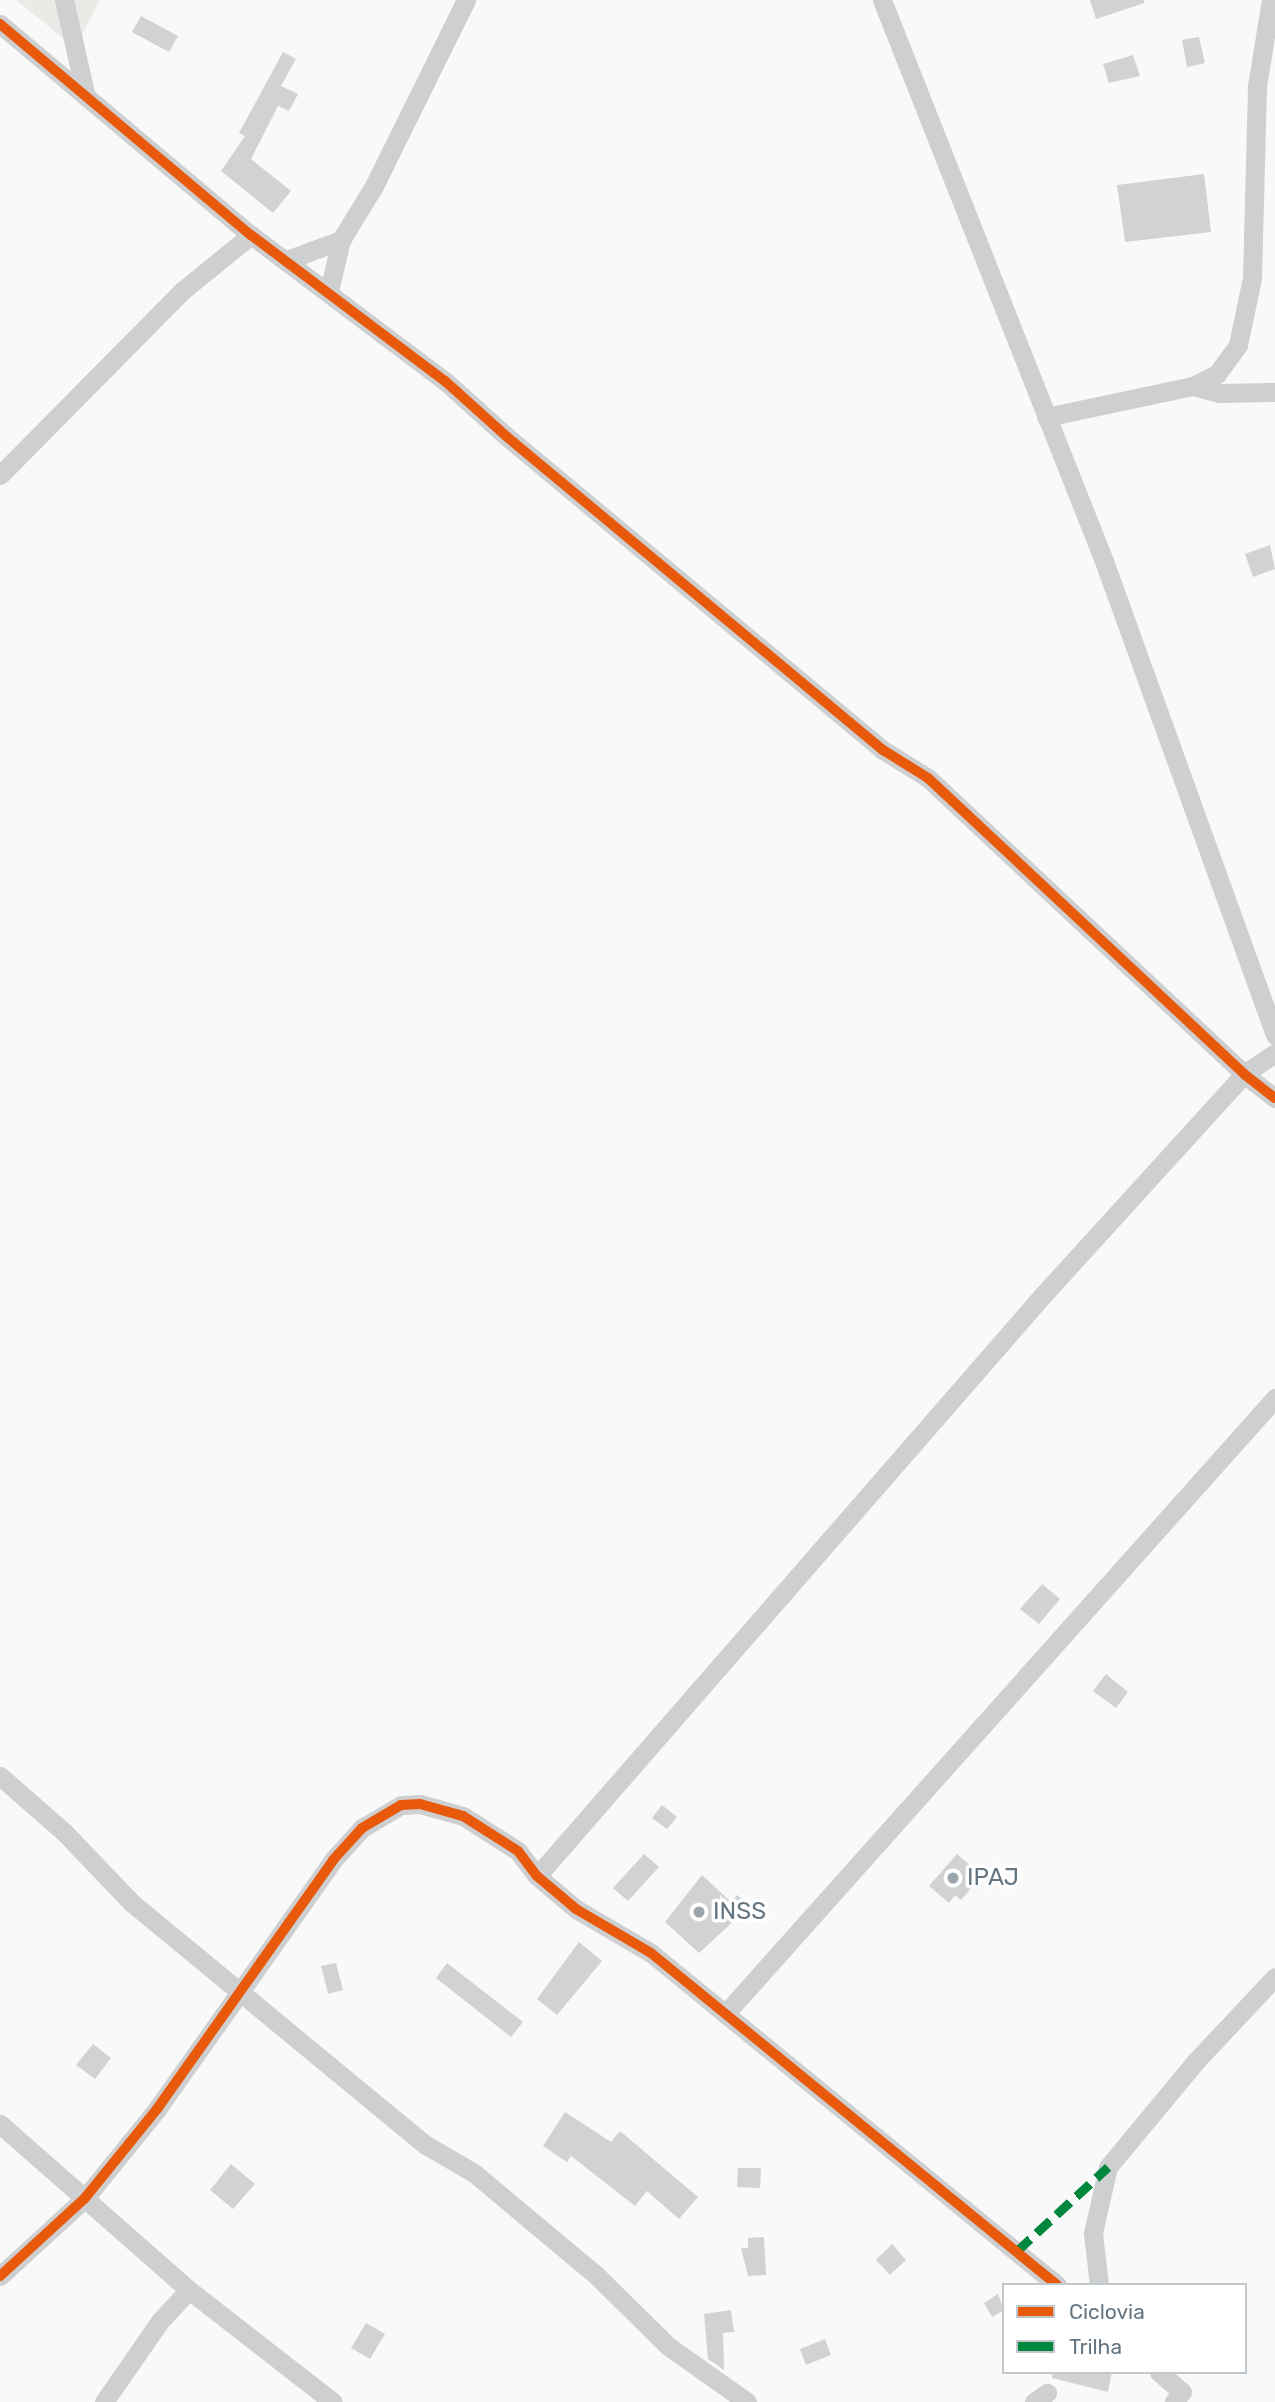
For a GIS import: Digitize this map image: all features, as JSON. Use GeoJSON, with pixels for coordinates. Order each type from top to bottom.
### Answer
{"type":"FeatureCollection","features":[{"type":"Feature","properties":{"kind":"street"},"geometry":{"type":"LineString","coordinates":[[65,0],[86,97]]}},
{"type":"Feature","properties":{"kind":"street"},"geometry":{"type":"LineString","coordinates":[[329,291],[341,240],[374,186],[466,0]]}},
{"type":"Feature","properties":{"kind":"street"},"geometry":{"type":"LineString","coordinates":[[882,0],[1104,561],[1275,1035]]}},
{"type":"Feature","properties":{"kind":"street"},"geometry":{"type":"LineString","coordinates":[[1046,417],[1193,386],[1228,363],[1238,345],[1252,278],[1259,62],[1271,0]]}},
{"type":"Feature","properties":{"kind":"street"},"geometry":{"type":"LineString","coordinates":[[0,25],[251,235],[329,291],[445,381],[526,454],[883,750],[928,778],[1244,1074],[1275,1098]]}},
{"type":"Feature","properties":{"kind":"street"},"geometry":{"type":"LineString","coordinates":[[0,475],[183,291],[251,235]]}},
{"type":"Feature","properties":{"kind":"street"},"geometry":{"type":"LineString","coordinates":[[287,260],[341,240]]}},
{"type":"Feature","properties":{"kind":"street"},"geometry":{"type":"LineString","coordinates":[[1193,386],[1219,393],[1275,392]]}},
{"type":"Feature","properties":{"kind":"street"},"geometry":{"type":"LineString","coordinates":[[537,1876],[1042,1295],[1244,1074],[1275,1053]]}},
{"type":"Feature","properties":{"kind":"street"},"geometry":{"type":"LineString","coordinates":[[725,2014],[1275,1398]]}},
{"type":"Feature","properties":{"kind":"street"},"geometry":{"type":"LineString","coordinates":[[0,1776],[65,1833],[132,1903],[243,1991],[426,2145],[474,2173],[595,2274],[668,2346],[747,2402]]}},
{"type":"Feature","properties":{"kind":"street"},"geometry":{"type":"LineString","coordinates":[[0,2276],[85,2198],[158,2109],[333,1860],[362,1828],[401,1805],[440,1807],[463,1816],[518,1851],[537,1876],[576,1909],[651,1953],[1055,2283]]}},
{"type":"Feature","properties":{"kind":"street"},"geometry":{"type":"LineString","coordinates":[[1099,2283],[1093,2233],[1108,2167],[1196,2061],[1275,1977]]}},
{"type":"Feature","properties":{"kind":"street"},"geometry":{"type":"LineString","coordinates":[[0,2124],[190,2290],[333,2402]]}},
{"type":"Feature","properties":{"kind":"street"},"geometry":{"type":"LineString","coordinates":[[104,2402],[160,2320],[190,2290]]}},
{"type":"Feature","properties":{"kind":"street"},"geometry":{"type":"LineString","coordinates":[[1161,2374],[1184,2399]]}},
{"type":"Feature","properties":{"kind":"shaded area"},"geometry":{"type":"Polygon","coordinates":[[[16,0],[100,0],[75,48],[16,0]]]}},
{"type":"Feature","properties":{"kind":"building"},"geometry":{"type":"Polygon","coordinates":[[[1090,0],[1144,0],[1144,3],[1096,19],[1090,0]]]}},
{"type":"Feature","properties":{"kind":"building"},"geometry":{"type":"Polygon","coordinates":[[[141,16],[178,36],[169,52],[132,32],[141,16]]]}},
{"type":"Feature","properties":{"kind":"building"},"geometry":{"type":"Polygon","coordinates":[[[1199,37],[1205,63],[1187,67],[1182,40],[1199,37]]]}},
{"type":"Feature","properties":{"kind":"building"},"geometry":{"type":"Polygon","coordinates":[[[283,52],[296,59],[281,86],[298,94],[289,111],[278,106],[251,159],[291,191],[273,213],[221,171],[245,136],[239,133],[283,52]]]}},
{"type":"Feature","properties":{"kind":"building"},"geometry":{"type":"Polygon","coordinates":[[[1133,55],[1140,76],[1109,83],[1103,64],[1133,55]]]}},
{"type":"Feature","properties":{"kind":"building"},"geometry":{"type":"Polygon","coordinates":[[[1204,174],[1211,232],[1125,242],[1117,185],[1204,174]]]}},
{"type":"Feature","properties":{"kind":"building"},"geometry":{"type":"Polygon","coordinates":[[[1270,545],[1275,569],[1253,577],[1245,554],[1270,545]]]}},
{"type":"Feature","properties":{"kind":"building"},"geometry":{"type":"Polygon","coordinates":[[[1042,1584],[1060,1599],[1039,1624],[1020,1609],[1042,1584]]]}},
{"type":"Feature","properties":{"kind":"building"},"geometry":{"type":"Polygon","coordinates":[[[1106,1674],[1128,1692],[1116,1708],[1093,1691],[1106,1674]]]}},
{"type":"Feature","properties":{"kind":"building"},"geometry":{"type":"Polygon","coordinates":[[[662,1805],[677,1817],[667,1829],[652,1818],[662,1805]]]}},
{"type":"Feature","properties":{"kind":"building"},"geometry":{"type":"Polygon","coordinates":[[[644,1854],[659,1867],[628,1901],[613,1888],[644,1854]]]}},
{"type":"Feature","properties":{"kind":"building"},"geometry":{"type":"Polygon","coordinates":[[[957,1854],[977,1871],[971,1878],[976,1883],[961,1900],[955,1895],[949,1903],[929,1886],[957,1854]]]}},
{"type":"Feature","properties":{"kind":"building"},"geometry":{"type":"Polygon","coordinates":[[[702,1875],[731,1902],[737,1895],[750,1906],[699,1953],[665,1922],[702,1875]]]}},
{"type":"Feature","properties":{"kind":"building"},"geometry":{"type":"Polygon","coordinates":[[[579,1942],[602,1961],[557,2015],[537,1999],[579,1942]]]}},
{"type":"Feature","properties":{"kind":"building"},"geometry":{"type":"Polygon","coordinates":[[[336,1963],[343,1990],[328,1994],[321,1966],[336,1963]]]}},
{"type":"Feature","properties":{"kind":"building"},"geometry":{"type":"Polygon","coordinates":[[[447,1963],[523,2022],[511,2037],[436,1978],[447,1963]]]}},
{"type":"Feature","properties":{"kind":"building"},"geometry":{"type":"Polygon","coordinates":[[[93,2044],[111,2058],[95,2079],[76,2065],[93,2044]]]}},
{"type":"Feature","properties":{"kind":"building"},"geometry":{"type":"Polygon","coordinates":[[[565,2112],[611,2142],[620,2131],[698,2197],[679,2219],[647,2191],[635,2206],[571,2156],[567,2162],[543,2146],[565,2112]]]}},
{"type":"Feature","properties":{"kind":"building"},"geometry":{"type":"Polygon","coordinates":[[[231,2164],[255,2184],[233,2209],[210,2190],[231,2164]]]}},
{"type":"Feature","properties":{"kind":"building"},"geometry":{"type":"Polygon","coordinates":[[[738,2168],[761,2168],[760,2188],[737,2187],[738,2168]]]}},
{"type":"Feature","properties":{"kind":"building"},"geometry":{"type":"Polygon","coordinates":[[[764,2237],[766,2275],[748,2276],[741,2248],[748,2248],[748,2238],[764,2237]]]}},
{"type":"Feature","properties":{"kind":"building"},"geometry":{"type":"Polygon","coordinates":[[[892,2244],[906,2260],[890,2275],[876,2260],[892,2244]]]}},
{"type":"Feature","properties":{"kind":"building"},"geometry":{"type":"Polygon","coordinates":[[[998,2294],[1002,2311],[992,2317],[984,2303],[998,2294]]]}},
{"type":"Feature","properties":{"kind":"building"},"geometry":{"type":"Polygon","coordinates":[[[731,2310],[734,2332],[723,2333],[724,2370],[708,2359],[704,2314],[731,2310]]]}},
{"type":"Feature","properties":{"kind":"building"},"geometry":{"type":"Polygon","coordinates":[[[366,2323],[385,2334],[370,2359],[351,2348],[366,2323]]]}},
{"type":"Feature","properties":{"kind":"building"},"geometry":{"type":"Polygon","coordinates":[[[825,2339],[831,2355],[806,2365],[800,2349],[825,2339]]]}},
{"type":"Feature","properties":{"kind":"building"},"geometry":{"type":"Polygon","coordinates":[[[1053,2374],[1112,2374],[1108,2392],[1052,2378],[1053,2374]]]}},
{"type":"Feature","properties":{"kind":"marked path"},"geometry":{"type":"LineString","coordinates":[[1017,2251],[1108,2167]]}},
{"type":"Feature","properties":{"kind":"cycle path"},"geometry":{"type":"LineString","coordinates":[[0,24],[251,235],[445,381],[506,436],[883,750],[928,778],[1244,1074],[1275,1098]]}},
{"type":"Feature","properties":{"kind":"cycle path"},"geometry":{"type":"LineString","coordinates":[[0,2276],[85,2198],[157,2109],[333,1860],[362,1828],[401,1805],[420,1804],[463,1816],[518,1851],[537,1876],[576,1909],[651,1953],[1055,2283]]}},
{"type":"Feature","properties":{"kind":"place","name":"IPAJ"},"geometry":{"type":"Point","coordinates":[953,1878]}},
{"type":"Feature","properties":{"kind":"place","name":"INSS"},"geometry":{"type":"Point","coordinates":[699,1912]}}]}
